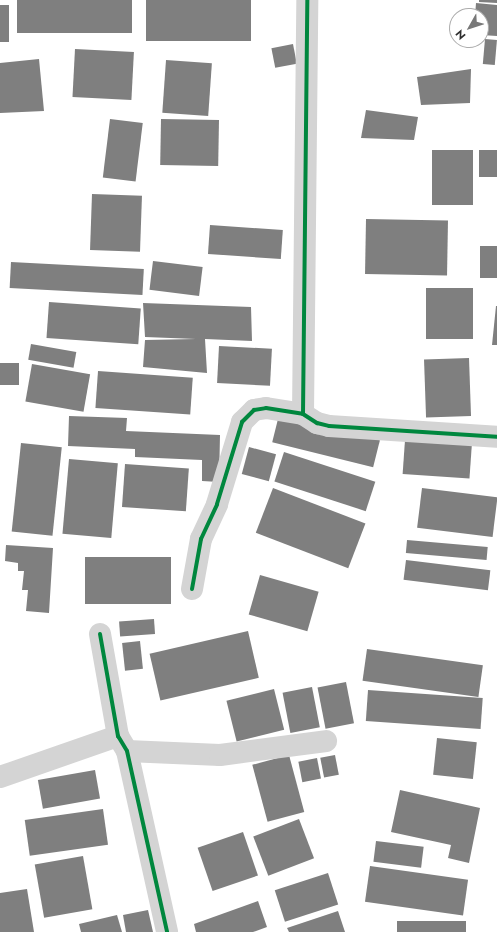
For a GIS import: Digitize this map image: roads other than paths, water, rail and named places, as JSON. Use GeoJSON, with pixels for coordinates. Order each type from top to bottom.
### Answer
{"type":"FeatureCollection","features":[{"type":"Feature","properties":{"kind":"street"},"geometry":{"type":"LineString","coordinates":[[303,414],[307,0]]}},
{"type":"Feature","properties":{"kind":"street"},"geometry":{"type":"LineString","coordinates":[[192,589],[201,539],[217,504],[242,422],[254,410],[266,408],[303,414],[317,423],[329,426],[497,437]]}},
{"type":"Feature","properties":{"kind":"street"},"geometry":{"type":"LineString","coordinates":[[100,634],[123,744],[167,932]]}},
{"type":"Feature","properties":{"kind":"street"},"geometry":{"type":"LineString","coordinates":[[0,777],[123,744],[220,755],[326,741]]}}]}
